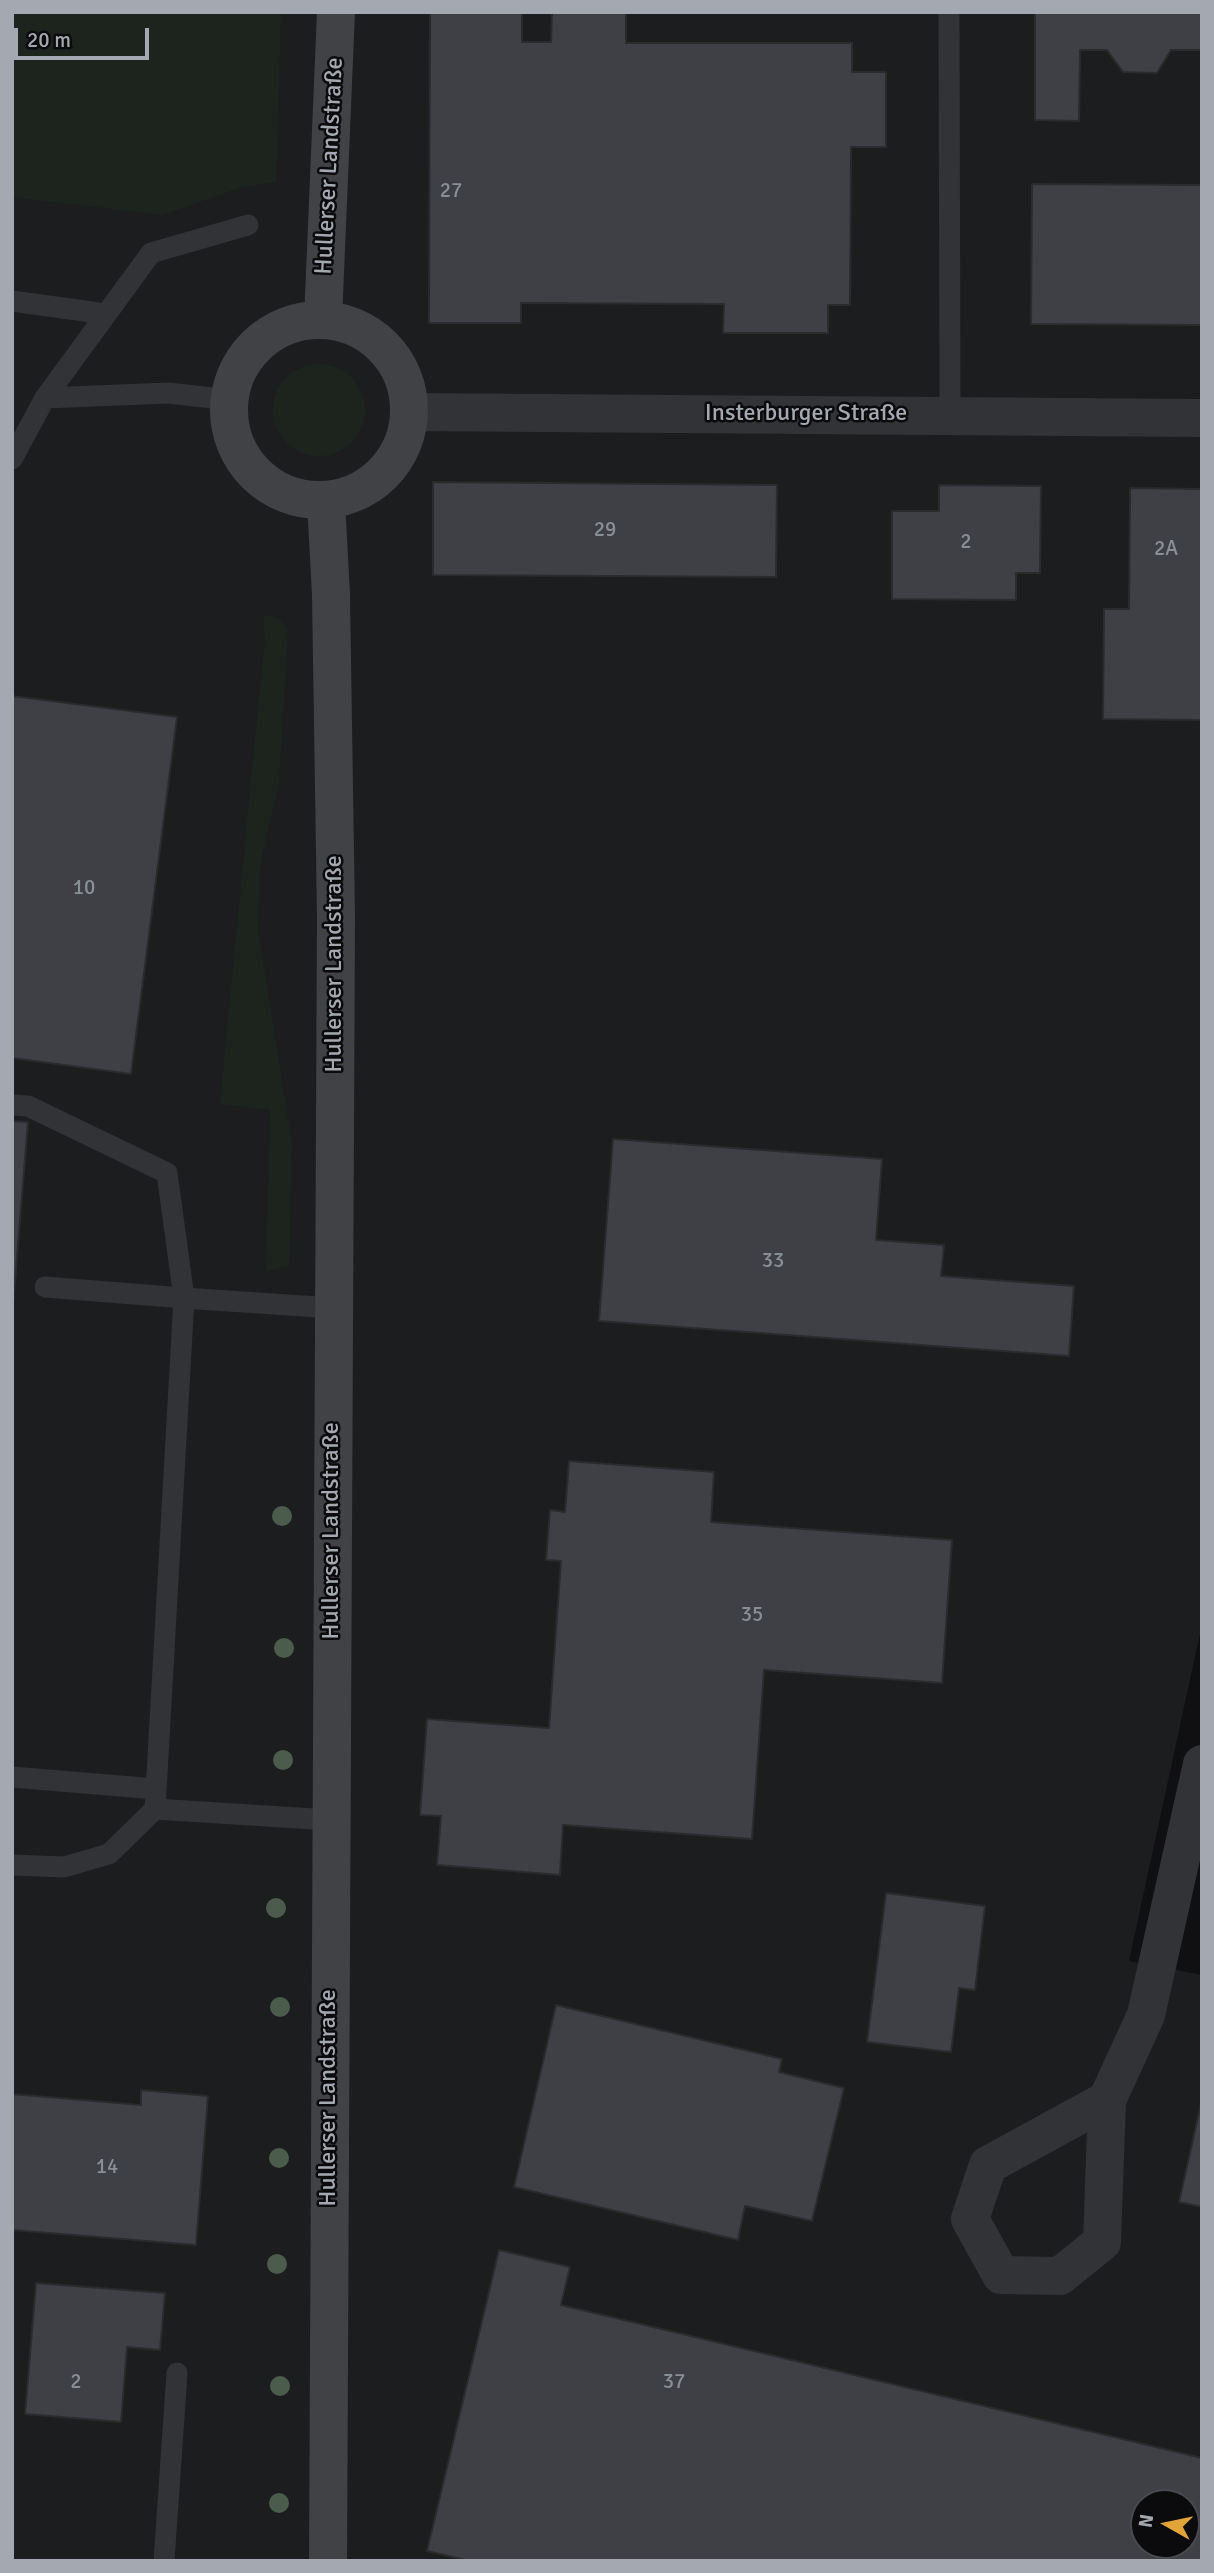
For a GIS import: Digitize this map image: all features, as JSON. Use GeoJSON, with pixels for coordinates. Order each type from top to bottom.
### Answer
{"type":"FeatureCollection","features":[{"type":"Feature","properties":{"kind":"street","name":"Hullerser Landstraße"},"geometry":{"type":"LineString","coordinates":[[323,320],[336,12]]}},
{"type":"Feature","properties":{"kind":"street"},"geometry":{"type":"LineString","coordinates":[[323,320],[351,326],[376,340],[394,360],[406,385],[410,412],[404,443],[388,469],[365,489],[326,500],[306,500],[277,491],[253,472],[236,446],[230,400],[232,386],[246,358],[267,337],[294,323],[323,320]]}},
{"type":"Feature","properties":{"kind":"street","name":"Insterburger Straße"},"geometry":{"type":"LineString","coordinates":[[410,412],[1202,418]]}},
{"type":"Feature","properties":{"kind":"street","name":"Hullerser Landstraße"},"geometry":{"type":"LineString","coordinates":[[326,500],[331,595],[336,917],[328,2561]]}},
{"type":"Feature","properties":{"kind":"street"},"geometry":{"type":"LineString","coordinates":[[1107,2100],[988,2165],[970,2219],[1001,2275],[1060,2276],[1101,2242],[1107,2100],[1146,2015],[1202,1765]]}},
{"type":"Feature","properties":{"kind":"lane"},"geometry":{"type":"LineString","coordinates":[[949,12],[950,415]]}},
{"type":"Feature","properties":{"kind":"lane"},"geometry":{"type":"LineString","coordinates":[[12,459],[18,436],[151,253],[248,225]]}},
{"type":"Feature","properties":{"kind":"lane"},"geometry":{"type":"LineString","coordinates":[[12,301],[106,314]]}},
{"type":"Feature","properties":{"kind":"lane"},"geometry":{"type":"LineString","coordinates":[[45,398],[168,393],[230,400]]}},
{"type":"Feature","properties":{"kind":"lane"},"geometry":{"type":"LineString","coordinates":[[12,1105],[28,1106],[167,1172],[184,1298],[155,1799],[109,1854],[64,1867],[12,1865]]}},
{"type":"Feature","properties":{"kind":"lane"},"geometry":{"type":"LineString","coordinates":[[46,1287],[334,1308]]}},
{"type":"Feature","properties":{"kind":"lane"},"geometry":{"type":"LineString","coordinates":[[12,1777],[155,1799],[330,1820]]}},
{"type":"Feature","properties":{"kind":"lane"},"geometry":{"type":"LineString","coordinates":[[164,2561],[177,2373]]}},
{"type":"Feature","properties":{"kind":"shaded area"},"geometry":{"type":"Polygon","coordinates":[[[12,12],[1202,12],[1202,1624],[1129,1961],[1202,1975],[1202,2561],[12,2561],[12,12]]]}},
{"type":"Feature","properties":{"kind":"shaded area"},"geometry":{"type":"Polygon","coordinates":[[[12,12],[281,12],[276,182],[242,187],[162,215],[12,197],[12,12]]]}},
{"type":"Feature","properties":{"kind":"shaded area"},"geometry":{"type":"Polygon","coordinates":[[[319,364],[337,367],[352,377],[362,392],[365,410],[362,428],[352,443],[337,453],[319,456],[301,453],[286,443],[276,428],[273,410],[276,392],[286,377],[301,367],[319,364]]]}},
{"type":"Feature","properties":{"kind":"shaded area"},"geometry":{"type":"Polygon","coordinates":[[[263,615],[276,617],[288,628],[279,783],[260,864],[258,931],[292,1144],[289,1266],[266,1271],[270,1110],[220,1104],[265,637],[263,615]]]}},
{"type":"Feature","properties":{"kind":"building"},"geometry":{"type":"Polygon","coordinates":[[[430,12],[522,12],[522,42],[551,42],[552,12],[626,12],[626,43],[852,43],[852,72],[886,72],[886,147],[851,147],[850,305],[828,305],[828,333],[723,333],[724,304],[521,303],[521,323],[429,323],[430,12]]]}},
{"type":"Feature","properties":{"kind":"building"},"geometry":{"type":"Polygon","coordinates":[[[1035,12],[1202,12],[1202,50],[1171,50],[1157,73],[1123,72],[1107,50],[1080,50],[1079,121],[1035,120],[1035,12]]]}},
{"type":"Feature","properties":{"kind":"building"},"geometry":{"type":"Polygon","coordinates":[[[1032,184],[1202,185],[1202,325],[1031,324],[1032,184]]]}},
{"type":"Feature","properties":{"kind":"building"},"geometry":{"type":"Polygon","coordinates":[[[433,482],[777,485],[776,577],[433,575],[433,482]]]}},
{"type":"Feature","properties":{"kind":"building"},"geometry":{"type":"Polygon","coordinates":[[[939,485],[1041,486],[1040,573],[1016,573],[1016,600],[892,599],[892,511],[939,511],[939,485]]]}},
{"type":"Feature","properties":{"kind":"building"},"geometry":{"type":"Polygon","coordinates":[[[1130,488],[1202,489],[1202,720],[1103,719],[1104,609],[1129,609],[1130,488]]]}},
{"type":"Feature","properties":{"kind":"building"},"geometry":{"type":"Polygon","coordinates":[[[12,696],[177,717],[131,1074],[12,1058],[12,696]]]}},
{"type":"Feature","properties":{"kind":"building"},"geometry":{"type":"Polygon","coordinates":[[[12,1121],[28,1122],[12,1318],[12,1121]]]}},
{"type":"Feature","properties":{"kind":"building"},"geometry":{"type":"Polygon","coordinates":[[[613,1139],[882,1159],[876,1240],[944,1245],[941,1276],[1074,1286],[1069,1356],[599,1321],[613,1139]]]}},
{"type":"Feature","properties":{"kind":"building"},"geometry":{"type":"Polygon","coordinates":[[[569,1461],[714,1472],[711,1522],[952,1540],[942,1683],[764,1670],[752,1839],[563,1825],[560,1875],[437,1865],[441,1816],[420,1815],[427,1719],[549,1728],[561,1561],[546,1560],[550,1510],[565,1512],[569,1461]]]}},
{"type":"Feature","properties":{"kind":"building"},"geometry":{"type":"Polygon","coordinates":[[[886,1893],[985,1906],[975,1990],[959,1988],[951,2052],[867,2042],[886,1893]]]}},
{"type":"Feature","properties":{"kind":"building"},"geometry":{"type":"Polygon","coordinates":[[[556,2005],[782,2059],[779,2072],[844,2088],[812,2221],[745,2206],[738,2240],[514,2187],[556,2005]]]}},
{"type":"Feature","properties":{"kind":"building"},"geometry":{"type":"Polygon","coordinates":[[[141,2090],[208,2096],[196,2245],[12,2230],[12,2094],[141,2105],[141,2090]]]}},
{"type":"Feature","properties":{"kind":"building"},"geometry":{"type":"Polygon","coordinates":[[[1202,2099],[1202,2207],[1179,2202],[1202,2099]]]}},
{"type":"Feature","properties":{"kind":"building"},"geometry":{"type":"Polygon","coordinates":[[[499,2250],[570,2267],[561,2305],[1202,2458],[1202,2561],[469,2561],[427,2551],[499,2250]]]}},
{"type":"Feature","properties":{"kind":"building"},"geometry":{"type":"Polygon","coordinates":[[[36,2283],[165,2293],[160,2350],[127,2347],[121,2422],[25,2414],[36,2283]]]}}]}
